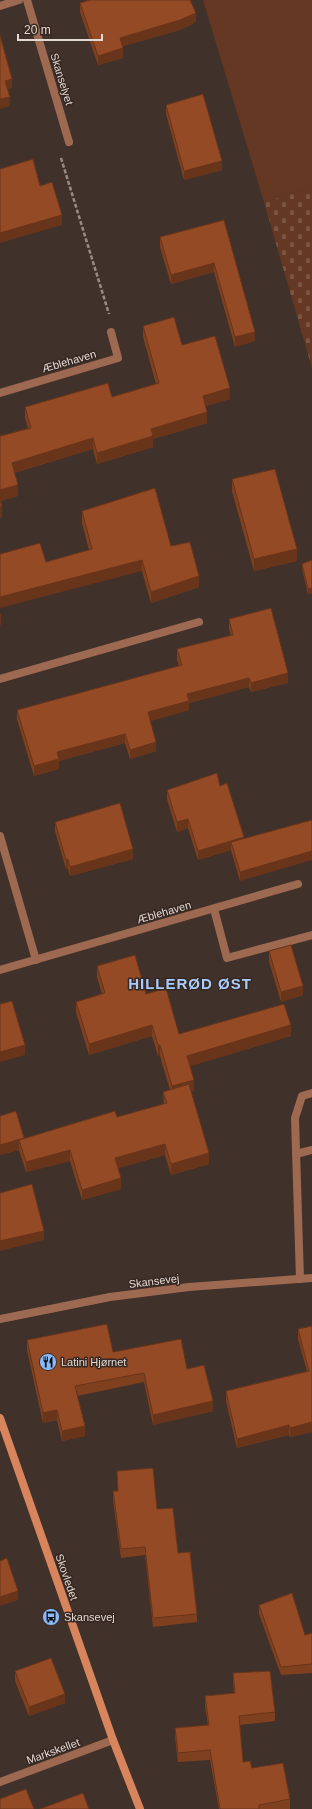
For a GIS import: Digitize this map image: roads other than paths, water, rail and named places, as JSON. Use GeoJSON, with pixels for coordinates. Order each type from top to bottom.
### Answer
{"type":"FeatureCollection","features":[{"type":"Feature","properties":{"kind":"street"},"geometry":{"type":"LineString","coordinates":[[0,6],[19,0]]}},
{"type":"Feature","properties":{"kind":"street","name":"Skanselyet"},"geometry":{"type":"LineString","coordinates":[[27,0],[69,142]]}},
{"type":"Feature","properties":{"kind":"street","name":"Æblehaven"},"geometry":{"type":"LineString","coordinates":[[0,392],[118,358],[111,332]]}},
{"type":"Feature","properties":{"kind":"street"},"geometry":{"type":"LineString","coordinates":[[0,679],[199,622]]}},
{"type":"Feature","properties":{"kind":"street"},"geometry":{"type":"LineString","coordinates":[[0,836],[36,960]]}},
{"type":"Feature","properties":{"kind":"street","name":"Æblehaven"},"geometry":{"type":"LineString","coordinates":[[0,970],[298,884]]}},
{"type":"Feature","properties":{"kind":"street"},"geometry":{"type":"LineString","coordinates":[[214,909],[227,958],[312,935]]}},
{"type":"Feature","properties":{"kind":"street"},"geometry":{"type":"LineString","coordinates":[[300,1279],[295,1118],[302,1096],[312,1093]]}},
{"type":"Feature","properties":{"kind":"street"},"geometry":{"type":"LineString","coordinates":[[296,1154],[312,1150]]}},
{"type":"Feature","properties":{"kind":"street","name":"Skansevej"},"geometry":{"type":"LineString","coordinates":[[0,1319],[110,1297],[189,1287],[312,1278]]}},
{"type":"Feature","properties":{"kind":"street","name":"Skovledet"},"geometry":{"type":"LineString","coordinates":[[0,1418],[113,1740],[140,1809]]}},
{"type":"Feature","properties":{"kind":"street","name":"Markskellet"},"geometry":{"type":"LineString","coordinates":[[0,1782],[113,1740]]}},
{"type":"Feature","properties":{"kind":"place","name":"Latini Hjørnet"},"geometry":{"type":"Point","coordinates":[48,1362]}},
{"type":"Feature","properties":{"kind":"place","name":"Skansevej"},"geometry":{"type":"Point","coordinates":[51,1617]}},
{"type":"Feature","properties":{"kind":"district","name":"HILLERØD ØST"},"geometry":{"type":"Point","coordinates":[190,984]}}]}
